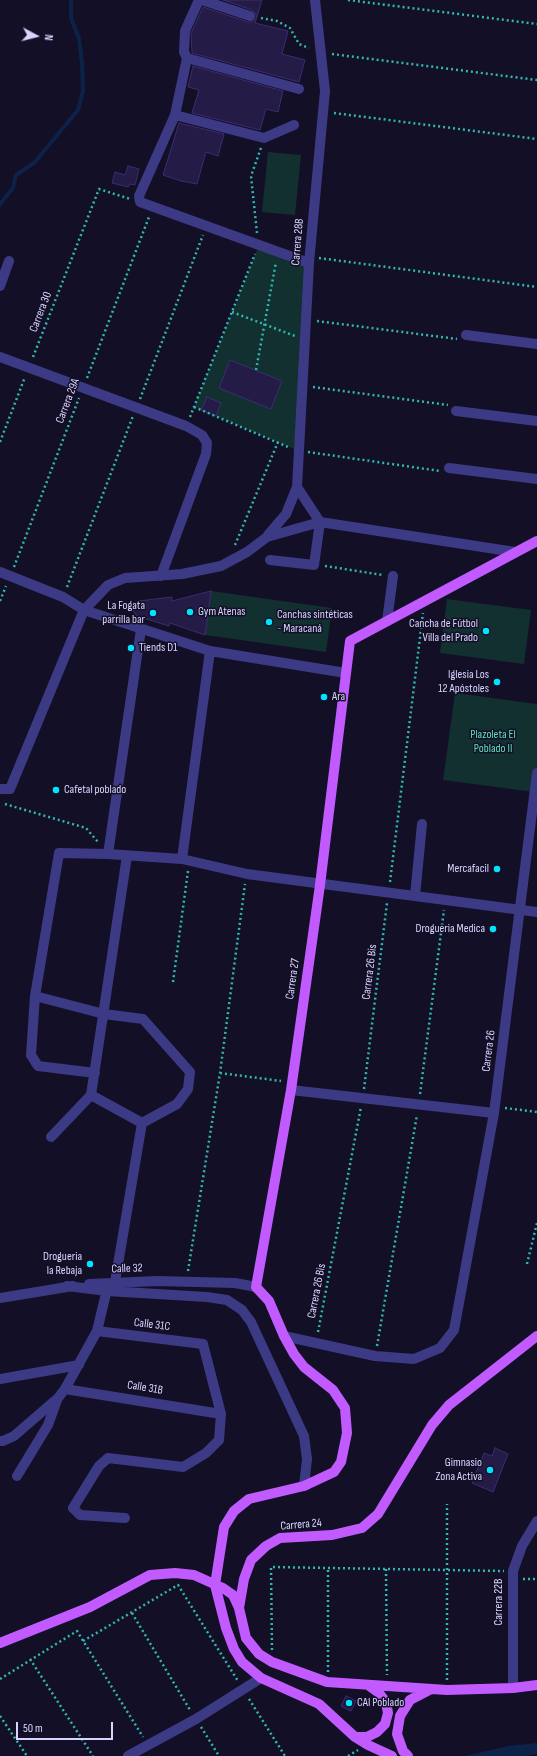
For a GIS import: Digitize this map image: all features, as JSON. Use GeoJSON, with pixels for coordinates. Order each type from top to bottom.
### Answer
{"type":"FeatureCollection","features":[{"type":"Feature","properties":{"kind":"main road"},"geometry":{"type":"LineString","coordinates":[[387,621],[537,541]]}},
{"type":"Feature","properties":{"kind":"main road","name":"Carrera 27"},"geometry":{"type":"LineString","coordinates":[[256,1287],[291,1086],[320,884],[350,641],[387,621]]}},
{"type":"Feature","properties":{"kind":"main road"},"geometry":{"type":"LineString","coordinates":[[256,1287],[269,1301],[284,1336],[304,1367],[333,1390],[345,1408],[347,1433],[341,1462],[334,1472],[304,1486],[249,1499],[234,1511],[224,1527],[215,1585],[226,1628],[234,1649],[242,1662],[262,1678],[319,1704],[355,1737],[392,1756]]}},
{"type":"Feature","properties":{"kind":"main road","name":"Carrera 24"},"geometry":{"type":"LineString","coordinates":[[537,1336],[448,1405],[432,1425],[378,1514],[362,1528],[332,1535],[280,1538],[266,1546],[251,1560],[244,1579],[239,1608],[246,1638],[259,1654],[272,1662],[327,1682],[447,1690],[513,1688],[537,1685]]}},
{"type":"Feature","properties":{"kind":"main road"},"geometry":{"type":"LineString","coordinates":[[0,1643],[90,1607],[150,1575],[175,1573],[194,1575],[233,1595],[239,1608]]}},
{"type":"Feature","properties":{"kind":"main road"},"geometry":{"type":"LineString","coordinates":[[355,1737],[367,1736],[377,1732],[385,1724],[388,1713],[386,1702],[368,1685]]}},
{"type":"Feature","properties":{"kind":"main road"},"geometry":{"type":"LineString","coordinates":[[408,1756],[403,1751],[397,1734],[400,1716],[410,1700],[431,1689]]}},
{"type":"Feature","properties":{"kind":"street"},"geometry":{"type":"LineString","coordinates":[[198,0],[185,31],[184,52],[187,58],[175,115],[139,196],[140,202],[278,252],[309,260]]}},
{"type":"Feature","properties":{"kind":"street"},"geometry":{"type":"LineString","coordinates":[[202,0],[250,16]]}},
{"type":"Feature","properties":{"kind":"street","name":"Carrera 28B"},"geometry":{"type":"LineString","coordinates":[[267,537],[286,514],[297,487],[309,260],[325,91],[315,0]]}},
{"type":"Feature","properties":{"kind":"street"},"geometry":{"type":"LineString","coordinates":[[187,58],[299,89]]}},
{"type":"Feature","properties":{"kind":"street"},"geometry":{"type":"LineString","coordinates":[[175,115],[264,138],[294,126]]}},
{"type":"Feature","properties":{"kind":"street"},"geometry":{"type":"LineString","coordinates":[[0,286],[9,261]]}},
{"type":"Feature","properties":{"kind":"street"},"geometry":{"type":"LineString","coordinates":[[462,337],[537,344]]}},
{"type":"Feature","properties":{"kind":"street"},"geometry":{"type":"LineString","coordinates":[[0,357],[186,426],[202,435],[207,443],[206,454],[161,576]]}},
{"type":"Feature","properties":{"kind":"street"},"geometry":{"type":"LineString","coordinates":[[453,408],[537,421]]}},
{"type":"Feature","properties":{"kind":"street"},"geometry":{"type":"LineString","coordinates":[[445,469],[537,479]]}},
{"type":"Feature","properties":{"kind":"street"},"geometry":{"type":"LineString","coordinates":[[270,560],[314,565],[320,522],[297,487]]}},
{"type":"Feature","properties":{"kind":"street"},"geometry":{"type":"LineString","coordinates":[[0,789],[10,789],[84,610],[108,585],[125,578],[161,576],[221,566],[247,552],[267,537],[320,522],[515,552]]}},
{"type":"Feature","properties":{"kind":"street"},"geometry":{"type":"LineString","coordinates":[[0,572],[63,597],[84,610],[210,651],[346,673]]}},
{"type":"Feature","properties":{"kind":"street"},"geometry":{"type":"LineString","coordinates":[[387,621],[393,576]]}},
{"type":"Feature","properties":{"kind":"street"},"geometry":{"type":"LineString","coordinates":[[108,854],[141,629]]}},
{"type":"Feature","properties":{"kind":"street"},"geometry":{"type":"LineString","coordinates":[[186,860],[210,651]]}},
{"type":"Feature","properties":{"kind":"street","name":"Carrera 26"},"geometry":{"type":"LineString","coordinates":[[376,1356],[414,1359],[440,1348],[454,1330],[495,1110],[537,773]]}},
{"type":"Feature","properties":{"kind":"street"},"geometry":{"type":"LineString","coordinates":[[415,896],[422,824]]}},
{"type":"Feature","properties":{"kind":"street"},"geometry":{"type":"LineString","coordinates":[[95,1073],[38,1066],[31,1055],[34,996],[58,853],[108,854],[186,860],[247,874],[537,912]]}},
{"type":"Feature","properties":{"kind":"street"},"geometry":{"type":"LineString","coordinates":[[51,1137],[91,1095],[127,856]]}},
{"type":"Feature","properties":{"kind":"street"},"geometry":{"type":"LineString","coordinates":[[34,996],[104,1014],[143,1019],[190,1072],[188,1090],[177,1104],[142,1123]]}},
{"type":"Feature","properties":{"kind":"street"},"geometry":{"type":"LineString","coordinates":[[291,1086],[363,1098],[495,1110]]}},
{"type":"Feature","properties":{"kind":"street"},"geometry":{"type":"LineString","coordinates":[[91,1095],[142,1123]]}},
{"type":"Feature","properties":{"kind":"street"},"geometry":{"type":"LineString","coordinates":[[0,1441],[14,1436],[58,1398],[79,1365],[97,1331],[110,1285],[142,1123]]}},
{"type":"Feature","properties":{"kind":"street","name":"Calle 32"},"geometry":{"type":"LineString","coordinates":[[0,1298],[67,1286],[186,1282],[235,1283],[256,1287]]}},
{"type":"Feature","properties":{"kind":"street"},"geometry":{"type":"LineString","coordinates":[[110,1285],[227,1300],[242,1310],[251,1322],[304,1436],[307,1459],[304,1486]]}},
{"type":"Feature","properties":{"kind":"street","name":"Calle 31C"},"geometry":{"type":"LineString","coordinates":[[97,1331],[203,1344],[220,1414]]}},
{"type":"Feature","properties":{"kind":"street"},"geometry":{"type":"LineString","coordinates":[[284,1336],[376,1356]]}},
{"type":"Feature","properties":{"kind":"street"},"geometry":{"type":"LineString","coordinates":[[0,1379],[79,1365]]}},
{"type":"Feature","properties":{"kind":"street","name":"Calle 31B"},"geometry":{"type":"LineString","coordinates":[[65,1389],[220,1414]]}},
{"type":"Feature","properties":{"kind":"street"},"geometry":{"type":"LineString","coordinates":[[17,1476],[48,1425],[58,1398]]}},
{"type":"Feature","properties":{"kind":"street"},"geometry":{"type":"LineString","coordinates":[[125,1518],[80,1515],[73,1508],[99,1466],[108,1458],[183,1467],[206,1453],[219,1440],[220,1414]]}},
{"type":"Feature","properties":{"kind":"street","name":"Carrera 22B"},"geometry":{"type":"LineString","coordinates":[[513,1688],[513,1571],[522,1546],[537,1521]]}},
{"type":"Feature","properties":{"kind":"street"},"geometry":{"type":"LineString","coordinates":[[128,1756],[196,1718],[262,1678]]}},
{"type":"Feature","properties":{"kind":"path"},"geometry":{"type":"LineString","coordinates":[[348,0],[537,24]]}},
{"type":"Feature","properties":{"kind":"path"},"geometry":{"type":"LineString","coordinates":[[250,16],[277,21],[290,28],[299,44],[321,52],[537,80]]}},
{"type":"Feature","properties":{"kind":"path"},"geometry":{"type":"LineString","coordinates":[[323,112],[537,139]]}},
{"type":"Feature","properties":{"kind":"path"},"geometry":{"type":"LineString","coordinates":[[264,138],[251,176],[258,245],[194,407],[299,451],[445,469]]}},
{"type":"Feature","properties":{"kind":"path","name":"Carrera 30"},"geometry":{"type":"LineString","coordinates":[[0,442],[99,189],[140,202]]}},
{"type":"Feature","properties":{"kind":"path","name":"Carrera 29A"},"geometry":{"type":"LineString","coordinates":[[0,601],[153,207]]}},
{"type":"Feature","properties":{"kind":"path"},"geometry":{"type":"LineString","coordinates":[[256,370],[278,252]]}},
{"type":"Feature","properties":{"kind":"path"},"geometry":{"type":"LineString","coordinates":[[309,260],[537,287]]}},
{"type":"Feature","properties":{"kind":"path"},"geometry":{"type":"LineString","coordinates":[[232,312],[305,339]]}},
{"type":"Feature","properties":{"kind":"path"},"geometry":{"type":"LineString","coordinates":[[306,320],[462,337]]}},
{"type":"Feature","properties":{"kind":"path"},"geometry":{"type":"LineString","coordinates":[[302,385],[453,408]]}},
{"type":"Feature","properties":{"kind":"path"},"geometry":{"type":"LineString","coordinates":[[228,562],[278,442]]}},
{"type":"Feature","properties":{"kind":"path"},"geometry":{"type":"LineString","coordinates":[[314,565],[393,576]]}},
{"type":"Feature","properties":{"kind":"path","name":"Carrera 26 Bis"},"geometry":{"type":"LineString","coordinates":[[316,1343],[363,1098],[424,601]]}},
{"type":"Feature","properties":{"kind":"path"},"geometry":{"type":"LineString","coordinates":[[5,804],[86,828],[108,854]]}},
{"type":"Feature","properties":{"kind":"path"},"geometry":{"type":"LineString","coordinates":[[173,982],[186,860]]}},
{"type":"Feature","properties":{"kind":"path"},"geometry":{"type":"LineString","coordinates":[[186,1282],[220,1073],[247,874]]}},
{"type":"Feature","properties":{"kind":"path"},"geometry":{"type":"LineString","coordinates":[[376,1356],[418,1104],[446,900]]}},
{"type":"Feature","properties":{"kind":"path"},"geometry":{"type":"LineString","coordinates":[[220,1073],[291,1086]]}},
{"type":"Feature","properties":{"kind":"path"},"geometry":{"type":"LineString","coordinates":[[495,1110],[537,1112]]}},
{"type":"Feature","properties":{"kind":"path"},"geometry":{"type":"LineString","coordinates":[[527,1264],[537,1223]]}},
{"type":"Feature","properties":{"kind":"path"},"geometry":{"type":"LineString","coordinates":[[447,1504],[447,1690]]}},
{"type":"Feature","properties":{"kind":"path"},"geometry":{"type":"LineString","coordinates":[[272,1662],[271,1567],[513,1571]]}},
{"type":"Feature","properties":{"kind":"path"},"geometry":{"type":"LineString","coordinates":[[327,1682],[328,1568]]}},
{"type":"Feature","properties":{"kind":"path"},"geometry":{"type":"LineString","coordinates":[[386,1570],[386,1686]]}},
{"type":"Feature","properties":{"kind":"path"},"geometry":{"type":"LineString","coordinates":[[83,1641],[178,1585],[285,1756]]}},
{"type":"Feature","properties":{"kind":"path"},"geometry":{"type":"LineString","coordinates":[[132,1613],[219,1756]]}},
{"type":"Feature","properties":{"kind":"path"},"geometry":{"type":"LineString","coordinates":[[0,1679],[77,1631],[148,1745]]}},
{"type":"Feature","properties":{"kind":"path"},"geometry":{"type":"LineString","coordinates":[[30,1659],[93,1756]]}},
{"type":"Feature","properties":{"kind":"path"},"geometry":{"type":"LineString","coordinates":[[0,1716],[27,1756]]}},
{"type":"Feature","properties":{"kind":"green space"},"geometry":{"type":"Polygon","coordinates":[[[268,152],[301,155],[295,215],[262,212],[268,152]]]}},
{"type":"Feature","properties":{"kind":"green space"},"geometry":{"type":"Polygon","coordinates":[[[259,245],[309,263],[299,451],[194,407],[259,245]]]}},
{"type":"Feature","properties":{"kind":"green space","name":"Canchas sintéticas - Maracaná"},"geometry":{"type":"Polygon","coordinates":[[[211,591],[332,608],[326,652],[205,635],[211,591]]]}},
{"type":"Feature","properties":{"kind":"green space","name":"Cancha de Fútbol Villa del Prado"},"geometry":{"type":"Polygon","coordinates":[[[447,599],[531,610],[524,664],[440,653],[447,599]]]}},
{"type":"Feature","properties":{"kind":"green space","name":"Plazoleta El Poblado II"},"geometry":{"type":"Polygon","coordinates":[[[455,693],[537,704],[537,773],[534,792],[443,780],[455,693]]]}},
{"type":"Feature","properties":{"kind":"water"},"geometry":{"type":"Polygon","coordinates":[[[537,1743],[537,1754],[525,1756],[465,1756],[508,1746],[537,1743]]]}},
{"type":"Feature","properties":{"kind":"building"},"geometry":{"type":"Polygon","coordinates":[[[223,0],[262,0],[255,23],[288,31],[282,54],[305,60],[299,82],[192,53],[191,33],[203,7],[248,22],[252,22],[256,18],[256,14],[252,10],[223,0]]]}},
{"type":"Feature","properties":{"kind":"building"},"geometry":{"type":"Polygon","coordinates":[[[193,66],[283,91],[278,112],[266,109],[260,130],[192,113],[199,90],[188,87],[193,66]]]}},
{"type":"Feature","properties":{"kind":"building"},"geometry":{"type":"Polygon","coordinates":[[[179,123],[224,134],[218,156],[206,152],[197,184],[163,175],[179,123]]]}},
{"type":"Feature","properties":{"kind":"building"},"geometry":{"type":"Polygon","coordinates":[[[128,166],[139,169],[135,185],[130,184],[128,187],[112,183],[115,172],[125,175],[128,166]]]}},
{"type":"Feature","properties":{"kind":"building"},"geometry":{"type":"Polygon","coordinates":[[[230,360],[282,381],[271,409],[219,388],[230,360]]]}},
{"type":"Feature","properties":{"kind":"building"},"geometry":{"type":"Polygon","coordinates":[[[207,397],[221,403],[216,416],[201,410],[207,397]]]}},
{"type":"Feature","properties":{"kind":"building","name":"Gym Atenas"},"geometry":{"type":"Polygon","coordinates":[[[211,591],[205,635],[170,623],[169,626],[137,616],[133,611],[139,601],[172,597],[172,601],[211,591]]]}},
{"type":"Feature","properties":{"kind":"building","name":"Gimnasio Zona Activa"},"geometry":{"type":"Polygon","coordinates":[[[495,1448],[508,1454],[493,1492],[472,1483],[484,1453],[492,1456],[495,1448]]]}},
{"type":"Feature","properties":{"kind":"building","name":"CAI Poblado"},"geometry":{"type":"Polygon","coordinates":[[[346,1696],[356,1701],[351,1711],[341,1706],[346,1696]]]}},
{"type":"Feature","properties":{"kind":"waterway"},"geometry":{"type":"LineString","coordinates":[[0,204],[13,188],[16,175],[34,163],[78,110],[83,91],[82,63],[79,39],[71,18],[71,0]]}},
{"type":"Feature","properties":{"kind":"place","name":"Gym Atenas"},"geometry":{"type":"Point","coordinates":[190,612]}},
{"type":"Feature","properties":{"kind":"place","name":"La Fogata parrilla bar"},"geometry":{"type":"Point","coordinates":[153,613]}},
{"type":"Feature","properties":{"kind":"place","name":"Canchas sintéticas - Maracaná"},"geometry":{"type":"Point","coordinates":[269,622]}},
{"type":"Feature","properties":{"kind":"place","name":"Cancha de Fútbol Villa del Prado"},"geometry":{"type":"Point","coordinates":[486,631]}},
{"type":"Feature","properties":{"kind":"place","name":"Tiends D1"},"geometry":{"type":"Point","coordinates":[131,648]}},
{"type":"Feature","properties":{"kind":"place","name":"Iglesia Los 12 Apóstoles"},"geometry":{"type":"Point","coordinates":[497,682]}},
{"type":"Feature","properties":{"kind":"place","name":"Ara"},"geometry":{"type":"Point","coordinates":[324,697]}},
{"type":"Feature","properties":{"kind":"place","name":"Cafetal poblado"},"geometry":{"type":"Point","coordinates":[56,790]}},
{"type":"Feature","properties":{"kind":"place","name":"Mercafacil"},"geometry":{"type":"Point","coordinates":[497,869]}},
{"type":"Feature","properties":{"kind":"place","name":"Drogueria Medica"},"geometry":{"type":"Point","coordinates":[493,929]}},
{"type":"Feature","properties":{"kind":"place","name":"Drogueria la Rebaja"},"geometry":{"type":"Point","coordinates":[90,1264]}},
{"type":"Feature","properties":{"kind":"place","name":"Gimnasio Zona Activa"},"geometry":{"type":"Point","coordinates":[490,1470]}},
{"type":"Feature","properties":{"kind":"place","name":"CAI Poblado"},"geometry":{"type":"Point","coordinates":[349,1703]}}]}
